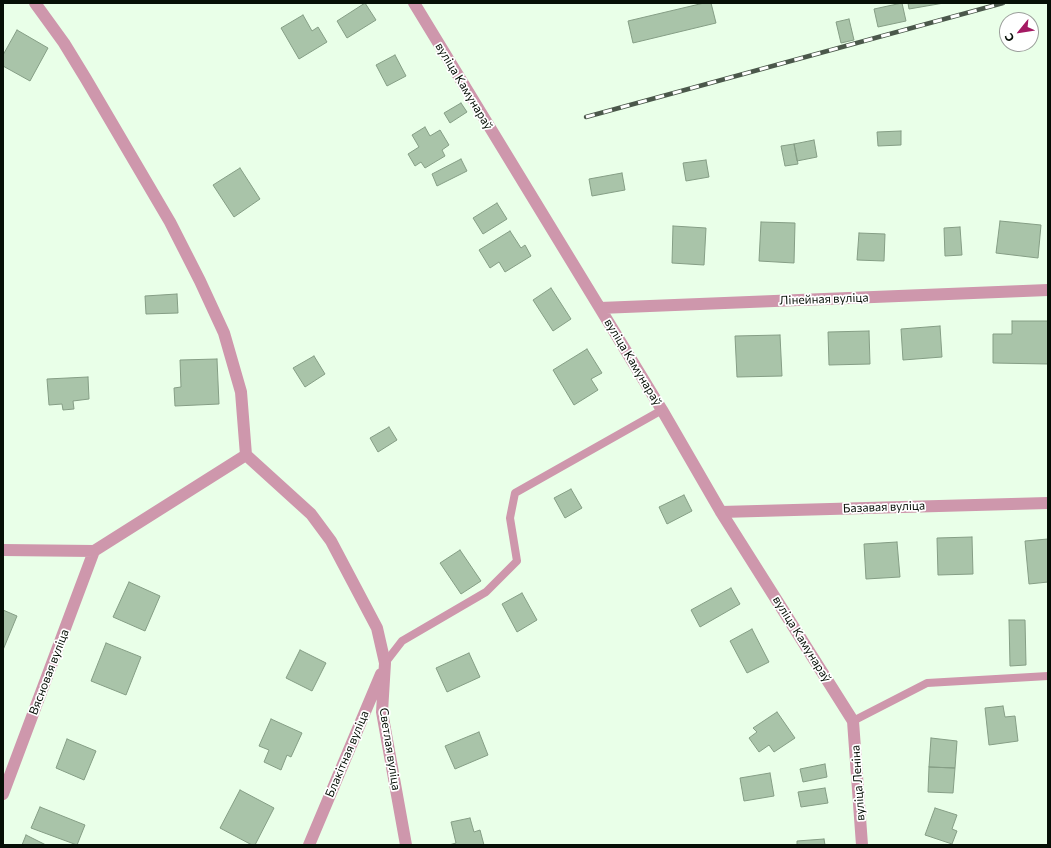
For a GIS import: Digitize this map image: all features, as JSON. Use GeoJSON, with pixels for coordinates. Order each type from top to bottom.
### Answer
{"type":"FeatureCollection","features":[{"type":"Feature","properties":{"kind":"street"},"geometry":{"type":"LineString","coordinates":[[3,550],[94,551],[246,455],[241,392],[224,333],[203,287],[170,222],[126,147],[64,43],[35,3]]}},
{"type":"Feature","properties":{"kind":"street","name":"вуліца Камунараў"},"geometry":{"type":"LineString","coordinates":[[414,3],[662,410],[721,512],[854,721]]}},
{"type":"Feature","properties":{"kind":"street","name":"Лінейная вуліца"},"geometry":{"type":"LineString","coordinates":[[600,308],[1048,290]]}},
{"type":"Feature","properties":{"kind":"street","name":"Светлая вуліца"},"geometry":{"type":"LineString","coordinates":[[246,455],[311,514],[331,541],[377,628],[385,663],[382,712],[406,845]]}},
{"type":"Feature","properties":{"kind":"street","name":"Базавая вуліца"},"geometry":{"type":"LineString","coordinates":[[721,512],[1048,503]]}},
{"type":"Feature","properties":{"kind":"street","name":"Вясновая вуліца"},"geometry":{"type":"LineString","coordinates":[[3,794],[94,551]]}},
{"type":"Feature","properties":{"kind":"street","name":"Блакітная вуліца"},"geometry":{"type":"LineString","coordinates":[[308,845],[385,663]]}},
{"type":"Feature","properties":{"kind":"street","name":"вуліца Леніна"},"geometry":{"type":"LineString","coordinates":[[854,721],[862,845]]}},
{"type":"Feature","properties":{"kind":"lane"},"geometry":{"type":"LineString","coordinates":[[385,663],[402,641],[486,592],[517,561],[510,518],[515,493],[662,410]]}},
{"type":"Feature","properties":{"kind":"lane"},"geometry":{"type":"LineString","coordinates":[[854,721],[927,683],[1048,676]]}},
{"type":"Feature","properties":{"kind":"building"},"geometry":{"type":"Polygon","coordinates":[[[365,3],[376,20],[347,38],[337,21],[365,3]]]}},
{"type":"Feature","properties":{"kind":"building"},"geometry":{"type":"Polygon","coordinates":[[[704,3],[711,3],[716,23],[633,43],[628,21],[704,3]]]}},
{"type":"Feature","properties":{"kind":"building"},"geometry":{"type":"Polygon","coordinates":[[[902,3],[906,21],[878,27],[874,9],[902,3]]]}},
{"type":"Feature","properties":{"kind":"building"},"geometry":{"type":"Polygon","coordinates":[[[908,3],[944,3],[909,9],[908,3]]]}},
{"type":"Feature","properties":{"kind":"building"},"geometry":{"type":"Polygon","coordinates":[[[303,15],[312,31],[318,27],[327,42],[299,59],[281,28],[303,15]]]}},
{"type":"Feature","properties":{"kind":"building"},"geometry":{"type":"Polygon","coordinates":[[[849,19],[854,40],[841,43],[836,22],[849,19]]]}},
{"type":"Feature","properties":{"kind":"building"},"geometry":{"type":"Polygon","coordinates":[[[17,30],[48,48],[30,81],[3,66],[3,55],[17,30]]]}},
{"type":"Feature","properties":{"kind":"building"},"geometry":{"type":"Polygon","coordinates":[[[395,55],[406,76],[387,86],[376,65],[395,55]]]}},
{"type":"Feature","properties":{"kind":"building"},"geometry":{"type":"Polygon","coordinates":[[[461,103],[467,112],[450,123],[444,113],[461,103]]]}},
{"type":"Feature","properties":{"kind":"building"},"geometry":{"type":"Polygon","coordinates":[[[425,127],[430,136],[440,130],[449,145],[442,150],[445,156],[425,168],[421,162],[415,166],[408,154],[419,147],[412,135],[425,127]]]}},
{"type":"Feature","properties":{"kind":"building"},"geometry":{"type":"Polygon","coordinates":[[[901,131],[901,145],[878,146],[877,132],[901,131]]]}},
{"type":"Feature","properties":{"kind":"building"},"geometry":{"type":"Polygon","coordinates":[[[814,140],[817,157],[797,161],[794,144],[814,140]]]}},
{"type":"Feature","properties":{"kind":"building"},"geometry":{"type":"Polygon","coordinates":[[[794,144],[798,164],[785,166],[781,146],[794,144]]]}},
{"type":"Feature","properties":{"kind":"building"},"geometry":{"type":"Polygon","coordinates":[[[461,159],[467,171],[437,186],[432,174],[461,159]]]}},
{"type":"Feature","properties":{"kind":"building"},"geometry":{"type":"Polygon","coordinates":[[[706,160],[709,177],[686,181],[683,163],[706,160]]]}},
{"type":"Feature","properties":{"kind":"building"},"geometry":{"type":"Polygon","coordinates":[[[240,168],[260,199],[234,217],[213,185],[240,168]]]}},
{"type":"Feature","properties":{"kind":"building"},"geometry":{"type":"Polygon","coordinates":[[[622,173],[625,190],[592,196],[589,179],[622,173]]]}},
{"type":"Feature","properties":{"kind":"building"},"geometry":{"type":"Polygon","coordinates":[[[497,203],[507,219],[483,234],[473,218],[497,203]]]}},
{"type":"Feature","properties":{"kind":"building"},"geometry":{"type":"Polygon","coordinates":[[[1000,221],[1041,225],[1038,258],[996,253],[1000,221]]]}},
{"type":"Feature","properties":{"kind":"building"},"geometry":{"type":"Polygon","coordinates":[[[761,222],[795,223],[794,263],[759,261],[761,222]]]}},
{"type":"Feature","properties":{"kind":"building"},"geometry":{"type":"Polygon","coordinates":[[[673,226],[706,228],[704,265],[672,263],[673,226]]]}},
{"type":"Feature","properties":{"kind":"building"},"geometry":{"type":"Polygon","coordinates":[[[960,227],[962,255],[945,256],[944,228],[960,227]]]}},
{"type":"Feature","properties":{"kind":"building"},"geometry":{"type":"Polygon","coordinates":[[[510,231],[521,248],[525,245],[531,256],[505,272],[499,262],[490,268],[479,250],[510,231]]]}},
{"type":"Feature","properties":{"kind":"building"},"geometry":{"type":"Polygon","coordinates":[[[859,233],[885,234],[884,261],[857,260],[859,233]]]}},
{"type":"Feature","properties":{"kind":"building"},"geometry":{"type":"Polygon","coordinates":[[[551,288],[571,319],[553,331],[533,300],[551,288]]]}},
{"type":"Feature","properties":{"kind":"building"},"geometry":{"type":"Polygon","coordinates":[[[177,294],[178,313],[146,314],[145,296],[177,294]]]}},
{"type":"Feature","properties":{"kind":"building"},"geometry":{"type":"Polygon","coordinates":[[[1012,321],[1048,321],[1048,364],[993,363],[993,334],[1012,334],[1012,321]]]}},
{"type":"Feature","properties":{"kind":"building"},"geometry":{"type":"Polygon","coordinates":[[[940,326],[942,357],[903,360],[901,329],[940,326]]]}},
{"type":"Feature","properties":{"kind":"building"},"geometry":{"type":"Polygon","coordinates":[[[869,331],[870,364],[829,365],[828,332],[869,331]]]}},
{"type":"Feature","properties":{"kind":"building"},"geometry":{"type":"Polygon","coordinates":[[[780,335],[782,376],[737,377],[735,336],[780,335]]]}},
{"type":"Feature","properties":{"kind":"building"},"geometry":{"type":"Polygon","coordinates":[[[587,349],[602,373],[591,379],[598,390],[574,405],[553,370],[587,349]]]}},
{"type":"Feature","properties":{"kind":"building"},"geometry":{"type":"Polygon","coordinates":[[[314,356],[325,374],[305,387],[293,368],[314,356]]]}},
{"type":"Feature","properties":{"kind":"building"},"geometry":{"type":"Polygon","coordinates":[[[217,359],[219,404],[175,406],[174,388],[181,387],[180,360],[217,359]]]}},
{"type":"Feature","properties":{"kind":"building"},"geometry":{"type":"Polygon","coordinates":[[[88,377],[89,399],[73,401],[74,409],[63,410],[62,404],[49,405],[47,379],[88,377]]]}},
{"type":"Feature","properties":{"kind":"building"},"geometry":{"type":"Polygon","coordinates":[[[389,427],[397,440],[378,452],[370,438],[389,427]]]}},
{"type":"Feature","properties":{"kind":"building"},"geometry":{"type":"Polygon","coordinates":[[[571,489],[582,508],[565,518],[554,498],[571,489]]]}},
{"type":"Feature","properties":{"kind":"building"},"geometry":{"type":"Polygon","coordinates":[[[684,495],[692,511],[667,524],[659,507],[684,495]]]}},
{"type":"Feature","properties":{"kind":"building"},"geometry":{"type":"Polygon","coordinates":[[[972,537],[973,574],[938,575],[937,538],[972,537]]]}},
{"type":"Feature","properties":{"kind":"building"},"geometry":{"type":"Polygon","coordinates":[[[1048,539],[1048,582],[1029,584],[1025,541],[1048,539]]]}},
{"type":"Feature","properties":{"kind":"building"},"geometry":{"type":"Polygon","coordinates":[[[897,542],[900,577],[866,579],[864,544],[897,542]]]}},
{"type":"Feature","properties":{"kind":"building"},"geometry":{"type":"Polygon","coordinates":[[[460,550],[481,581],[461,594],[440,563],[460,550]]]}},
{"type":"Feature","properties":{"kind":"building"},"geometry":{"type":"Polygon","coordinates":[[[129,582],[160,596],[145,631],[113,617],[129,582]]]}},
{"type":"Feature","properties":{"kind":"building"},"geometry":{"type":"Polygon","coordinates":[[[731,588],[740,604],[700,627],[691,610],[731,588]]]}},
{"type":"Feature","properties":{"kind":"building"},"geometry":{"type":"Polygon","coordinates":[[[522,593],[537,620],[517,632],[502,604],[522,593]]]}},
{"type":"Feature","properties":{"kind":"building"},"geometry":{"type":"Polygon","coordinates":[[[3,610],[17,616],[3,650],[3,610]]]}},
{"type":"Feature","properties":{"kind":"building"},"geometry":{"type":"Polygon","coordinates":[[[1009,620],[1025,620],[1026,665],[1010,666],[1009,620]]]}},
{"type":"Feature","properties":{"kind":"building"},"geometry":{"type":"Polygon","coordinates":[[[752,629],[769,662],[747,673],[730,641],[752,629]]]}},
{"type":"Feature","properties":{"kind":"building"},"geometry":{"type":"Polygon","coordinates":[[[106,643],[141,657],[126,695],[91,681],[106,643]]]}},
{"type":"Feature","properties":{"kind":"building"},"geometry":{"type":"Polygon","coordinates":[[[300,650],[326,663],[312,691],[286,678],[300,650]]]}},
{"type":"Feature","properties":{"kind":"building"},"geometry":{"type":"Polygon","coordinates":[[[469,653],[480,677],[447,692],[436,668],[469,653]]]}},
{"type":"Feature","properties":{"kind":"building"},"geometry":{"type":"Polygon","coordinates":[[[1003,706],[1005,717],[1015,716],[1018,741],[989,745],[985,708],[1003,706]]]}},
{"type":"Feature","properties":{"kind":"building"},"geometry":{"type":"Polygon","coordinates":[[[777,712],[795,738],[774,752],[769,745],[759,752],[749,738],[757,732],[753,728],[777,712]]]}},
{"type":"Feature","properties":{"kind":"building"},"geometry":{"type":"Polygon","coordinates":[[[271,719],[302,733],[291,757],[287,755],[281,770],[264,762],[269,750],[259,746],[271,719]]]}},
{"type":"Feature","properties":{"kind":"building"},"geometry":{"type":"Polygon","coordinates":[[[479,732],[488,755],[455,769],[445,746],[479,732]]]}},
{"type":"Feature","properties":{"kind":"building"},"geometry":{"type":"Polygon","coordinates":[[[931,738],[957,741],[955,768],[929,767],[931,738]]]}},
{"type":"Feature","properties":{"kind":"building"},"geometry":{"type":"Polygon","coordinates":[[[67,739],[96,751],[84,780],[56,768],[67,739]]]}},
{"type":"Feature","properties":{"kind":"building"},"geometry":{"type":"Polygon","coordinates":[[[825,764],[827,777],[803,782],[800,769],[825,764]]]}},
{"type":"Feature","properties":{"kind":"building"},"geometry":{"type":"Polygon","coordinates":[[[929,767],[955,768],[953,793],[928,792],[929,767]]]}},
{"type":"Feature","properties":{"kind":"building"},"geometry":{"type":"Polygon","coordinates":[[[770,773],[774,796],[744,801],[740,778],[770,773]]]}},
{"type":"Feature","properties":{"kind":"building"},"geometry":{"type":"Polygon","coordinates":[[[825,788],[828,803],[801,807],[798,792],[825,788]]]}},
{"type":"Feature","properties":{"kind":"building"},"geometry":{"type":"Polygon","coordinates":[[[240,790],[274,808],[255,845],[252,845],[220,828],[240,790]]]}},
{"type":"Feature","properties":{"kind":"building"},"geometry":{"type":"Polygon","coordinates":[[[40,807],[85,825],[77,845],[31,828],[40,807]]]}},
{"type":"Feature","properties":{"kind":"building"},"geometry":{"type":"Polygon","coordinates":[[[935,808],[957,815],[952,829],[957,831],[952,844],[925,835],[935,808]]]}},
{"type":"Feature","properties":{"kind":"building"},"geometry":{"type":"Polygon","coordinates":[[[470,818],[474,832],[480,830],[484,845],[449,845],[456,843],[451,822],[470,818]]]}},
{"type":"Feature","properties":{"kind":"building"},"geometry":{"type":"Polygon","coordinates":[[[26,835],[46,845],[22,845],[26,835]]]}},
{"type":"Feature","properties":{"kind":"building"},"geometry":{"type":"Polygon","coordinates":[[[824,839],[825,845],[797,845],[797,841],[824,839]]]}},
{"type":"Feature","properties":{"kind":"railway"},"geometry":{"type":"LineString","coordinates":[[586,117],[1003,3]]}}]}
